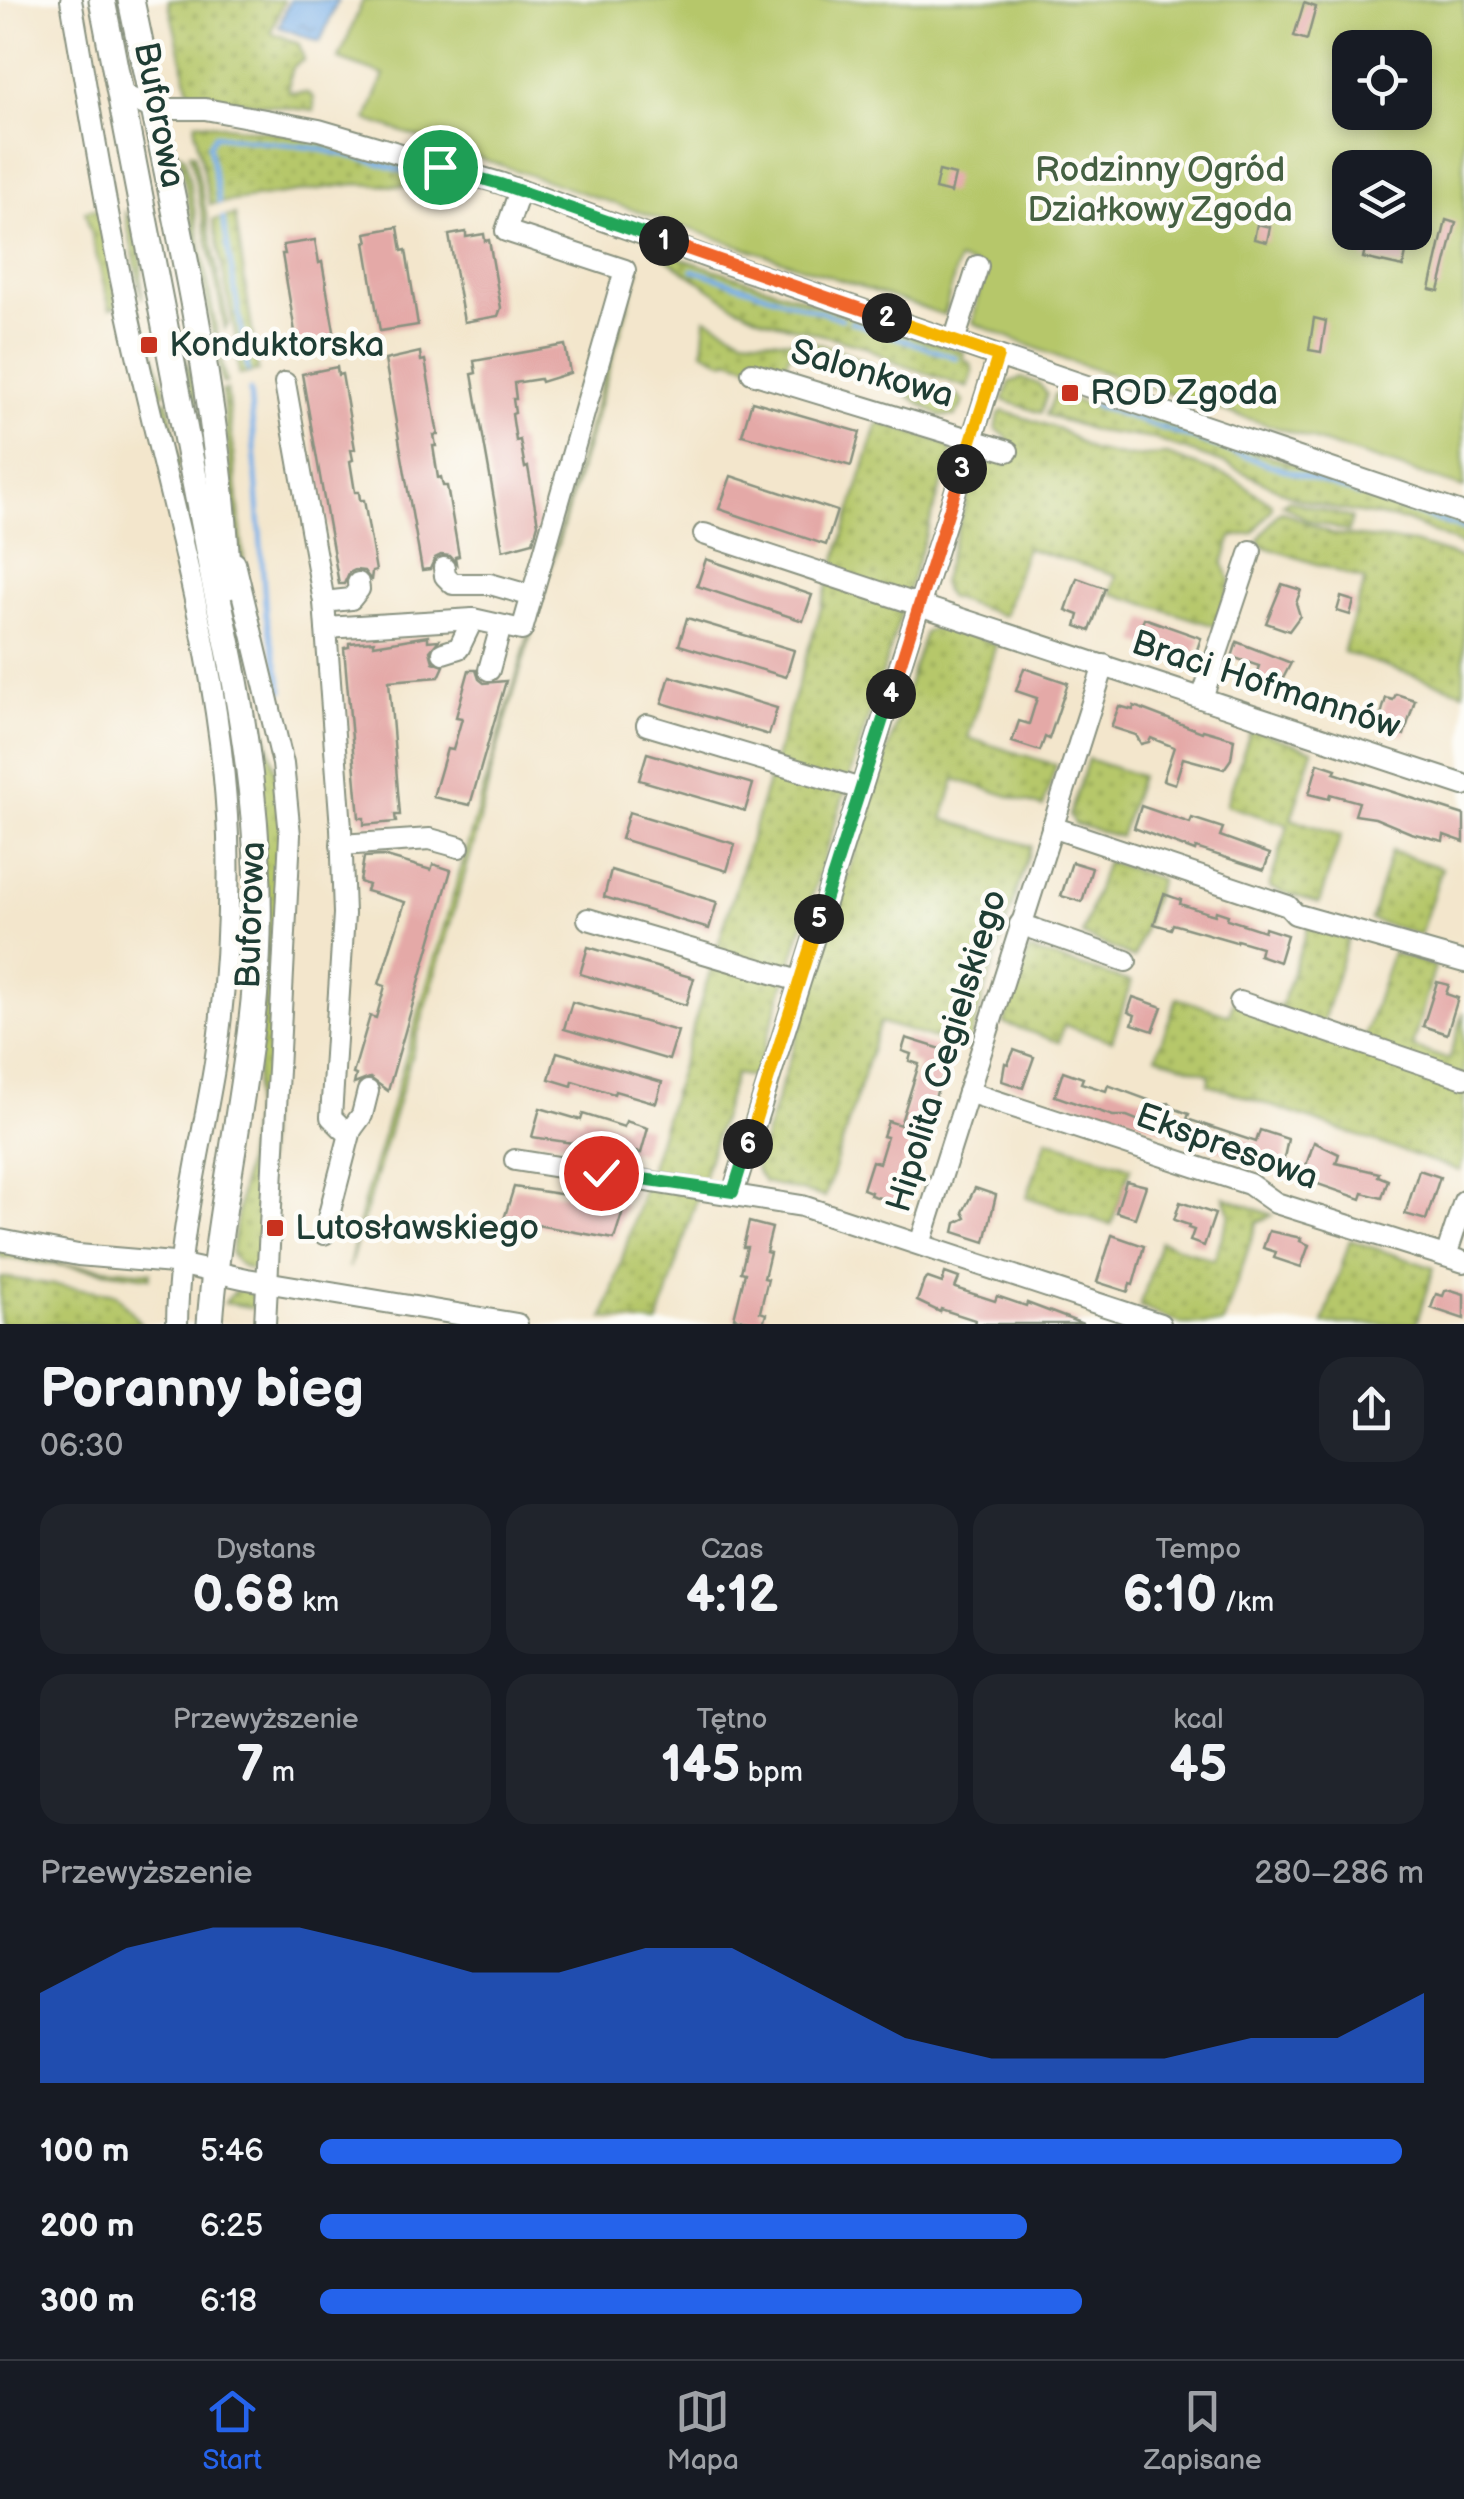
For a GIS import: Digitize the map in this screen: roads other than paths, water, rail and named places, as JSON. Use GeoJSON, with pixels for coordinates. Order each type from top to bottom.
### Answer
{"type":"FeatureCollection","features":[{"type":"Feature","properties":{"kind":"main road","name":"Buforowa"},"geometry":{"type":"LineString","coordinates":[[102,0],[231,654],[254,808],[258,942],[249,1038],[210,1324]]}},
{"type":"Feature","properties":{"kind":"main road","name":"Buforowa"},"geometry":{"type":"LineString","coordinates":[[131,0],[196,310],[225,516],[231,654]]}},
{"type":"Feature","properties":{"kind":"street"},"geometry":{"type":"LineString","coordinates":[[71,0],[126,309],[208,660],[224,778],[228,839],[226,962],[215,1059],[181,1265],[177,1324]]}},
{"type":"Feature","properties":{"kind":"street"},"geometry":{"type":"LineString","coordinates":[[120,93],[153,108],[205,109],[366,142],[520,190],[1464,514]]}},
{"type":"Feature","properties":{"kind":"street"},"geometry":{"type":"LineString","coordinates":[[128,134],[153,108]]}},
{"type":"Feature","properties":{"kind":"street"},"geometry":{"type":"LineString","coordinates":[[326,628],[473,619],[522,630],[625,270],[506,231],[520,190]]}},
{"type":"Feature","properties":{"kind":"street"},"geometry":{"type":"LineString","coordinates":[[954,341],[978,266]]}},
{"type":"Feature","properties":{"kind":"street"},"geometry":{"type":"LineString","coordinates":[[733,1192],[998,356]]}},
{"type":"Feature","properties":{"kind":"street","name":"Salonkowa"},"geometry":{"type":"LineString","coordinates":[[752,373],[1008,450]]}},
{"type":"Feature","properties":{"kind":"street"},"geometry":{"type":"LineString","coordinates":[[285,384],[324,602],[344,914],[331,1117],[343,1129],[351,1130]]}},
{"type":"Feature","properties":{"kind":"street","name":"Buforowa"},"geometry":{"type":"LineString","coordinates":[[225,516],[283,764],[290,834],[264,1324]]}},
{"type":"Feature","properties":{"kind":"street","name":"Braci Hofmannów"},"geometry":{"type":"LineString","coordinates":[[704,534],[1464,786]]}},
{"type":"Feature","properties":{"kind":"street"},"geometry":{"type":"LineString","coordinates":[[1202,698],[1251,551]]}},
{"type":"Feature","properties":{"kind":"street"},"geometry":{"type":"LineString","coordinates":[[444,568],[445,576],[453,584],[490,584],[532,596]]}},
{"type":"Feature","properties":{"kind":"street"},"geometry":{"type":"LineString","coordinates":[[324,602],[351,599],[359,590],[358,582]]}},
{"type":"Feature","properties":{"kind":"street"},"geometry":{"type":"LineString","coordinates":[[442,653],[465,642],[473,619]]}},
{"type":"Feature","properties":{"kind":"street"},"geometry":{"type":"LineString","coordinates":[[489,670],[501,626]]}},
{"type":"Feature","properties":{"kind":"street","name":"Hipolita Cegielskiego"},"geometry":{"type":"LineString","coordinates":[[1104,665],[920,1244],[1151,1321]]}},
{"type":"Feature","properties":{"kind":"street"},"geometry":{"type":"LineString","coordinates":[[646,726],[861,789]]}},
{"type":"Feature","properties":{"kind":"street"},"geometry":{"type":"LineString","coordinates":[[1052,827],[1288,906],[1295,914],[1464,962]]}},
{"type":"Feature","properties":{"kind":"street"},"geometry":{"type":"LineString","coordinates":[[341,845],[430,839],[460,848]]}},
{"type":"Feature","properties":{"kind":"street"},"geometry":{"type":"LineString","coordinates":[[588,919],[799,981]]}},
{"type":"Feature","properties":{"kind":"street"},"geometry":{"type":"LineString","coordinates":[[1020,924],[1126,961]]}},
{"type":"Feature","properties":{"kind":"street"},"geometry":{"type":"LineString","coordinates":[[1240,1002],[1464,1078]]}},
{"type":"Feature","properties":{"kind":"street"},"geometry":{"type":"LineString","coordinates":[[324,1234],[351,1130],[362,1115],[368,1090]]}},
{"type":"Feature","properties":{"kind":"street","name":"Ekspresowa"},"geometry":{"type":"LineString","coordinates":[[968,1092],[1249,1184],[1276,1203],[1455,1259]]}},
{"type":"Feature","properties":{"kind":"street"},"geometry":{"type":"LineString","coordinates":[[515,1160],[802,1206],[920,1244]]}},
{"type":"Feature","properties":{"kind":"street"},"geometry":{"type":"LineString","coordinates":[[1455,1259],[1464,1201]]}},
{"type":"Feature","properties":{"kind":"street"},"geometry":{"type":"LineString","coordinates":[[0,1240],[78,1254],[181,1265],[517,1324]]}},
{"type":"Feature","properties":{"kind":"water"},"geometry":{"type":"Polygon","coordinates":[[[290,0],[338,0],[320,42],[279,27],[290,0]]]}},
{"type":"Feature","properties":{"kind":"waterway"},"geometry":{"type":"LineString","coordinates":[[219,202],[209,145],[215,135],[314,148],[437,182]]}},
{"type":"Feature","properties":{"kind":"waterway"},"geometry":{"type":"LineString","coordinates":[[223,218],[248,370]]}},
{"type":"Feature","properties":{"kind":"waterway"},"geometry":{"type":"LineString","coordinates":[[693,270],[842,319]]}},
{"type":"Feature","properties":{"kind":"waterway"},"geometry":{"type":"LineString","coordinates":[[851,322],[957,358]]}},
{"type":"Feature","properties":{"kind":"waterway"},"geometry":{"type":"LineString","coordinates":[[250,391],[266,616],[283,690]]}},
{"type":"Feature","properties":{"kind":"waterway"},"geometry":{"type":"LineString","coordinates":[[1094,405],[1359,495]]}},
{"type":"Feature","properties":{"kind":"waterway"},"geometry":{"type":"LineString","coordinates":[[1370,498],[1464,529]]}},
{"type":"Feature","properties":{"kind":"place","name":"Konduktorska"},"geometry":{"type":"Point","coordinates":[149,345]}},
{"type":"Feature","properties":{"kind":"place","name":"ROD Zgoda"},"geometry":{"type":"Point","coordinates":[1070,393]}},
{"type":"Feature","properties":{"kind":"place","name":"Lutosławskiego"},"geometry":{"type":"Point","coordinates":[275,1228]}},
{"type":"Feature","properties":{"kind":"park label","name":"Rodzinny Ogród Działkowy Zgoda"},"geometry":{"type":"Point","coordinates":[1160,190]}}]}
